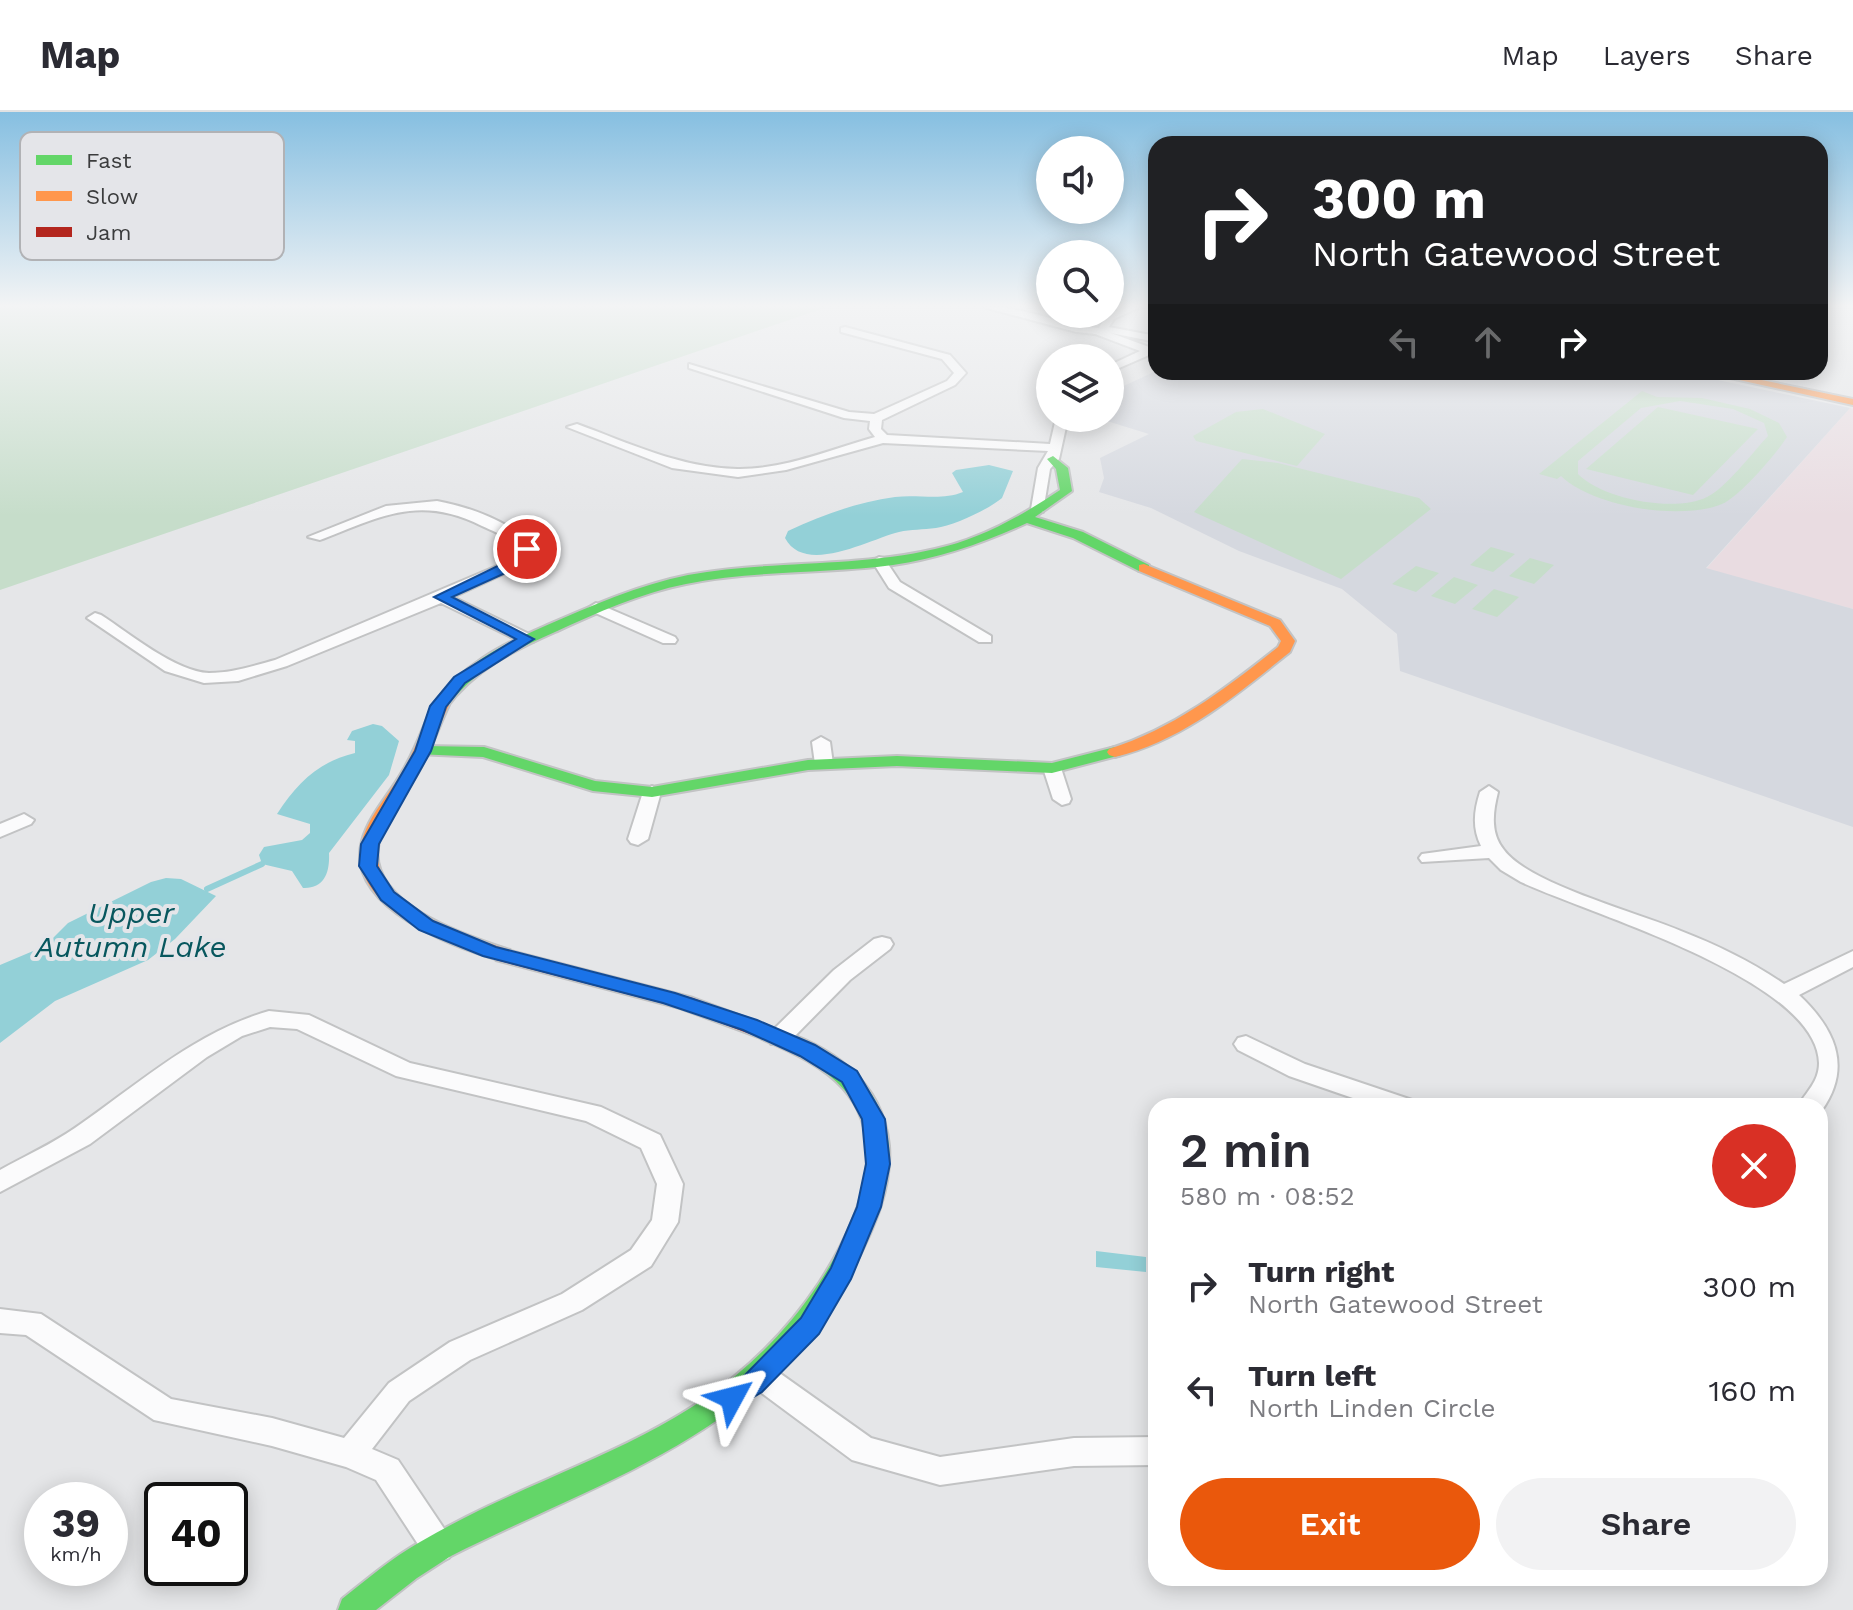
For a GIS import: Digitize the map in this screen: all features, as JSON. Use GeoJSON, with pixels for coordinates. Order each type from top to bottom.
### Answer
{"type":"FeatureCollection","features":[{"type":"Feature","properties":{"kind":"street"},"geometry":{"type":"LineString","coordinates":[[728,377],[848,415],[876,418],[951,383],[956,377]]}},
{"type":"Feature","properties":{"kind":"street"},"geometry":{"type":"LineString","coordinates":[[1747,380],[1853,402]]}},
{"type":"Feature","properties":{"kind":"street"},"geometry":{"type":"LineString","coordinates":[[876,418],[875,429],[883,439]]}},
{"type":"Feature","properties":{"kind":"street"},"geometry":{"type":"LineString","coordinates":[[573,427],[677,465],[738,477],[883,439],[1055,453]]}},
{"type":"Feature","properties":{"kind":"street"},"geometry":{"type":"LineString","coordinates":[[1032,514],[1044,468],[1055,453],[1059,432]]}},
{"type":"Feature","properties":{"kind":"street"},"geometry":{"type":"LineString","coordinates":[[353,1610],[438,1547],[668,1441],[761,1376],[810,1326],[842,1272],[869,1207],[878,1164],[874,1119],[849,1077],[779,1038],[668,997],[490,951],[426,925],[388,896],[368,866],[370,844],[423,751],[438,706],[459,680],[527,639],[652,586],[706,576],[923,557],[976,544],[1032,514],[1066,491],[1062,468],[1055,453]]}},
{"type":"Feature","properties":{"kind":"street"},"geometry":{"type":"LineString","coordinates":[[95,618],[171,667],[204,678],[238,676],[281,663],[509,566],[524,556],[525,545],[492,526],[439,505],[413,505],[381,512],[315,537]]}},
{"type":"Feature","properties":{"kind":"street"},"geometry":{"type":"LineString","coordinates":[[423,751],[484,752],[593,786],[652,792],[824,764],[897,761],[1052,768],[1154,742],[1201,715],[1285,649],[1288,641],[1275,623],[1178,585],[1032,514]]}},
{"type":"Feature","properties":{"kind":"street"},"geometry":{"type":"LineString","coordinates":[[879,561],[894,585],[985,639]]}},
{"type":"Feature","properties":{"kind":"street"},"geometry":{"type":"LineString","coordinates":[[441,597],[527,639]]}},
{"type":"Feature","properties":{"kind":"street"},"geometry":{"type":"LineString","coordinates":[[596,608],[669,640]]}},
{"type":"Feature","properties":{"kind":"street"},"geometry":{"type":"LineString","coordinates":[[821,742],[824,764]]}},
{"type":"Feature","properties":{"kind":"street"},"geometry":{"type":"LineString","coordinates":[[1052,768],[1062,799]]}},
{"type":"Feature","properties":{"kind":"street"},"geometry":{"type":"LineString","coordinates":[[638,839],[652,792]]}},
{"type":"Feature","properties":{"kind":"street"},"geometry":{"type":"LineString","coordinates":[[1489,792],[1481,820],[1494,851],[1528,878],[1728,960],[1802,1007],[1824,1036],[1832,1067],[1819,1098]]}},
{"type":"Feature","properties":{"kind":"street"},"geometry":{"type":"LineString","coordinates":[[0,831],[24,820]]}},
{"type":"Feature","properties":{"kind":"street"},"geometry":{"type":"LineString","coordinates":[[1429,858],[1494,851]]}},
{"type":"Feature","properties":{"kind":"street"},"geometry":{"type":"LineString","coordinates":[[779,1038],[842,975],[882,944]]}},
{"type":"Feature","properties":{"kind":"street"},"geometry":{"type":"LineString","coordinates":[[1784,993],[1853,958]]}},
{"type":"Feature","properties":{"kind":"street"},"geometry":{"type":"LineString","coordinates":[[0,1182],[81,1137],[199,1051],[234,1030],[269,1019],[301,1021],[404,1070],[592,1113],[651,1142],[670,1184],[665,1222],[641,1258],[572,1302],[460,1351],[399,1392],[350,1454]]}},
{"type":"Feature","properties":{"kind":"street"},"geometry":{"type":"LineString","coordinates":[[1246,1044],[1297,1070],[1379,1098]]}},
{"type":"Feature","properties":{"kind":"street"},"geometry":{"type":"LineString","coordinates":[[0,1321],[31,1323],[165,1411],[272,1432],[350,1454],[387,1470],[438,1547]]}},
{"type":"Feature","properties":{"kind":"street"},"geometry":{"type":"LineString","coordinates":[[761,1376],[863,1450],[940,1471],[1074,1452],[1148,1451]]}},
{"type":"Feature","properties":{"kind":"shaded area"},"geometry":{"type":"Polygon","coordinates":[[[1143,377],[1148,377],[1148,380],[1718,380],[1850,408],[1706,568],[1853,609],[1853,827],[1400,671],[1397,634],[1342,589],[1239,551],[1151,508],[1099,492],[1104,478],[1100,458],[1149,434],[1124,426],[1124,386],[1143,377]]]}},
{"type":"Feature","properties":{"kind":"shaded area"},"geometry":{"type":"Polygon","coordinates":[[[1850,408],[1853,409],[1853,609],[1706,569],[1850,408]]]}},
{"type":"Feature","properties":{"kind":"green space"},"geometry":{"type":"Polygon","coordinates":[[[0,377],[623,377],[0,590],[0,377]]]}},
{"type":"Feature","properties":{"kind":"green space"},"geometry":{"type":"Polygon","coordinates":[[[1642,391],[1657,397],[1702,398],[1750,409],[1779,423],[1787,437],[1738,493],[1722,504],[1705,509],[1661,511],[1638,508],[1594,496],[1561,476],[1557,479],[1539,474],[1642,391]],[[1680,401],[1641,408],[1578,461],[1578,474],[1604,490],[1640,501],[1677,504],[1707,497],[1731,478],[1768,436],[1764,423],[1733,409],[1680,401]]]}},
{"type":"Feature","properties":{"kind":"green space"},"geometry":{"type":"Polygon","coordinates":[[[1658,407],[1758,429],[1693,495],[1586,469],[1658,407]]]}},
{"type":"Feature","properties":{"kind":"green space"},"geometry":{"type":"Polygon","coordinates":[[[1263,409],[1325,434],[1297,466],[1196,441],[1193,436],[1236,412],[1263,409]]]}},
{"type":"Feature","properties":{"kind":"green space"},"geometry":{"type":"Polygon","coordinates":[[[1242,459],[1278,463],[1419,498],[1431,509],[1341,579],[1194,512],[1242,459]]]}},
{"type":"Feature","properties":{"kind":"green space"},"geometry":{"type":"Polygon","coordinates":[[[1491,547],[1515,554],[1493,572],[1470,565],[1491,547]]]}},
{"type":"Feature","properties":{"kind":"green space"},"geometry":{"type":"Polygon","coordinates":[[[1530,558],[1554,565],[1534,584],[1509,576],[1530,558]]]}},
{"type":"Feature","properties":{"kind":"green space"},"geometry":{"type":"Polygon","coordinates":[[[1416,566],[1439,573],[1416,592],[1392,584],[1416,566]]]}},
{"type":"Feature","properties":{"kind":"green space"},"geometry":{"type":"Polygon","coordinates":[[[1454,577],[1478,585],[1455,604],[1431,596],[1454,577]]]}},
{"type":"Feature","properties":{"kind":"green space"},"geometry":{"type":"Polygon","coordinates":[[[1494,589],[1519,597],[1497,617],[1472,609],[1494,589]]]}},
{"type":"Feature","properties":{"kind":"water"},"geometry":{"type":"Polygon","coordinates":[[[989,465],[1013,471],[1002,498],[952,524],[899,532],[822,555],[794,549],[785,538],[788,531],[801,525],[867,502],[963,492],[952,473],[989,465]]]}},
{"type":"Feature","properties":{"kind":"water"},"geometry":{"type":"Polygon","coordinates":[[[373,724],[382,726],[399,741],[389,775],[329,853],[328,867],[321,883],[303,888],[292,871],[262,864],[259,855],[264,847],[302,840],[310,833],[310,824],[277,814],[293,792],[320,768],[355,753],[355,741],[347,740],[352,731],[373,724]]]}},
{"type":"Feature","properties":{"kind":"water","name":"Upper Autumn Lake"},"geometry":{"type":"Polygon","coordinates":[[[166,878],[181,879],[216,896],[175,939],[148,960],[55,1001],[0,1043],[0,965],[45,946],[68,923],[151,882],[166,878]]]}},
{"type":"Feature","properties":{"kind":"water"},"geometry":{"type":"Polygon","coordinates":[[[1096,1251],[1146,1257],[1146,1272],[1096,1267],[1096,1251]]]}},
{"type":"Feature","properties":{"kind":"waterway"},"geometry":{"type":"LineString","coordinates":[[207,889],[262,864]]}},
{"type":"Feature","properties":{"kind":"traffic: fast"},"geometry":{"type":"LineString","coordinates":[[441,705],[462,679],[502,651],[646,590],[708,576],[894,560],[938,553],[981,539],[1024,520],[1066,491],[1062,468],[1053,459]]}},
{"type":"Feature","properties":{"kind":"traffic: fast"},"geometry":{"type":"LineString","coordinates":[[1027,519],[1078,535],[1144,568]]}},
{"type":"Feature","properties":{"kind":"traffic: fast"},"geometry":{"type":"LineString","coordinates":[[423,751],[484,752],[593,786],[652,792],[808,765],[897,761],[1052,768],[1115,752]]}},
{"type":"Feature","properties":{"kind":"traffic: fast"},"geometry":{"type":"LineString","coordinates":[[353,1610],[406,1568],[441,1546],[663,1440],[714,1409],[761,1372],[803,1328],[838,1274],[863,1223],[877,1175],[877,1142],[869,1109],[851,1080],[823,1058],[769,1034]]}},
{"type":"Feature","properties":{"kind":"traffic: slow"},"geometry":{"type":"LineString","coordinates":[[1747,380],[1853,402]]}},
{"type":"Feature","properties":{"kind":"traffic: slow"},"geometry":{"type":"LineString","coordinates":[[1115,752],[1163,734],[1206,710],[1285,649],[1288,641],[1275,623],[1144,568]]}},
{"type":"Feature","properties":{"kind":"traffic: slow"},"geometry":{"type":"LineString","coordinates":[[441,705],[415,765],[373,832],[368,854],[371,873],[398,906],[419,920],[503,955]]}},
{"type":"Feature","properties":{"kind":"traffic: jam"},"geometry":{"type":"LineString","coordinates":[[503,955],[686,1003],[769,1034]]}},
{"type":"Feature","properties":{"kind":"route"},"geometry":{"type":"LineString","coordinates":[[527,549],[524,556],[509,566],[441,597],[527,639],[459,680],[438,706],[423,751],[370,844],[368,866],[388,896],[426,925],[490,951],[668,997],[750,1025],[808,1050],[849,1077],[874,1119],[878,1164],[869,1207],[842,1272],[810,1326],[753,1384],[732,1398]]}}]}
